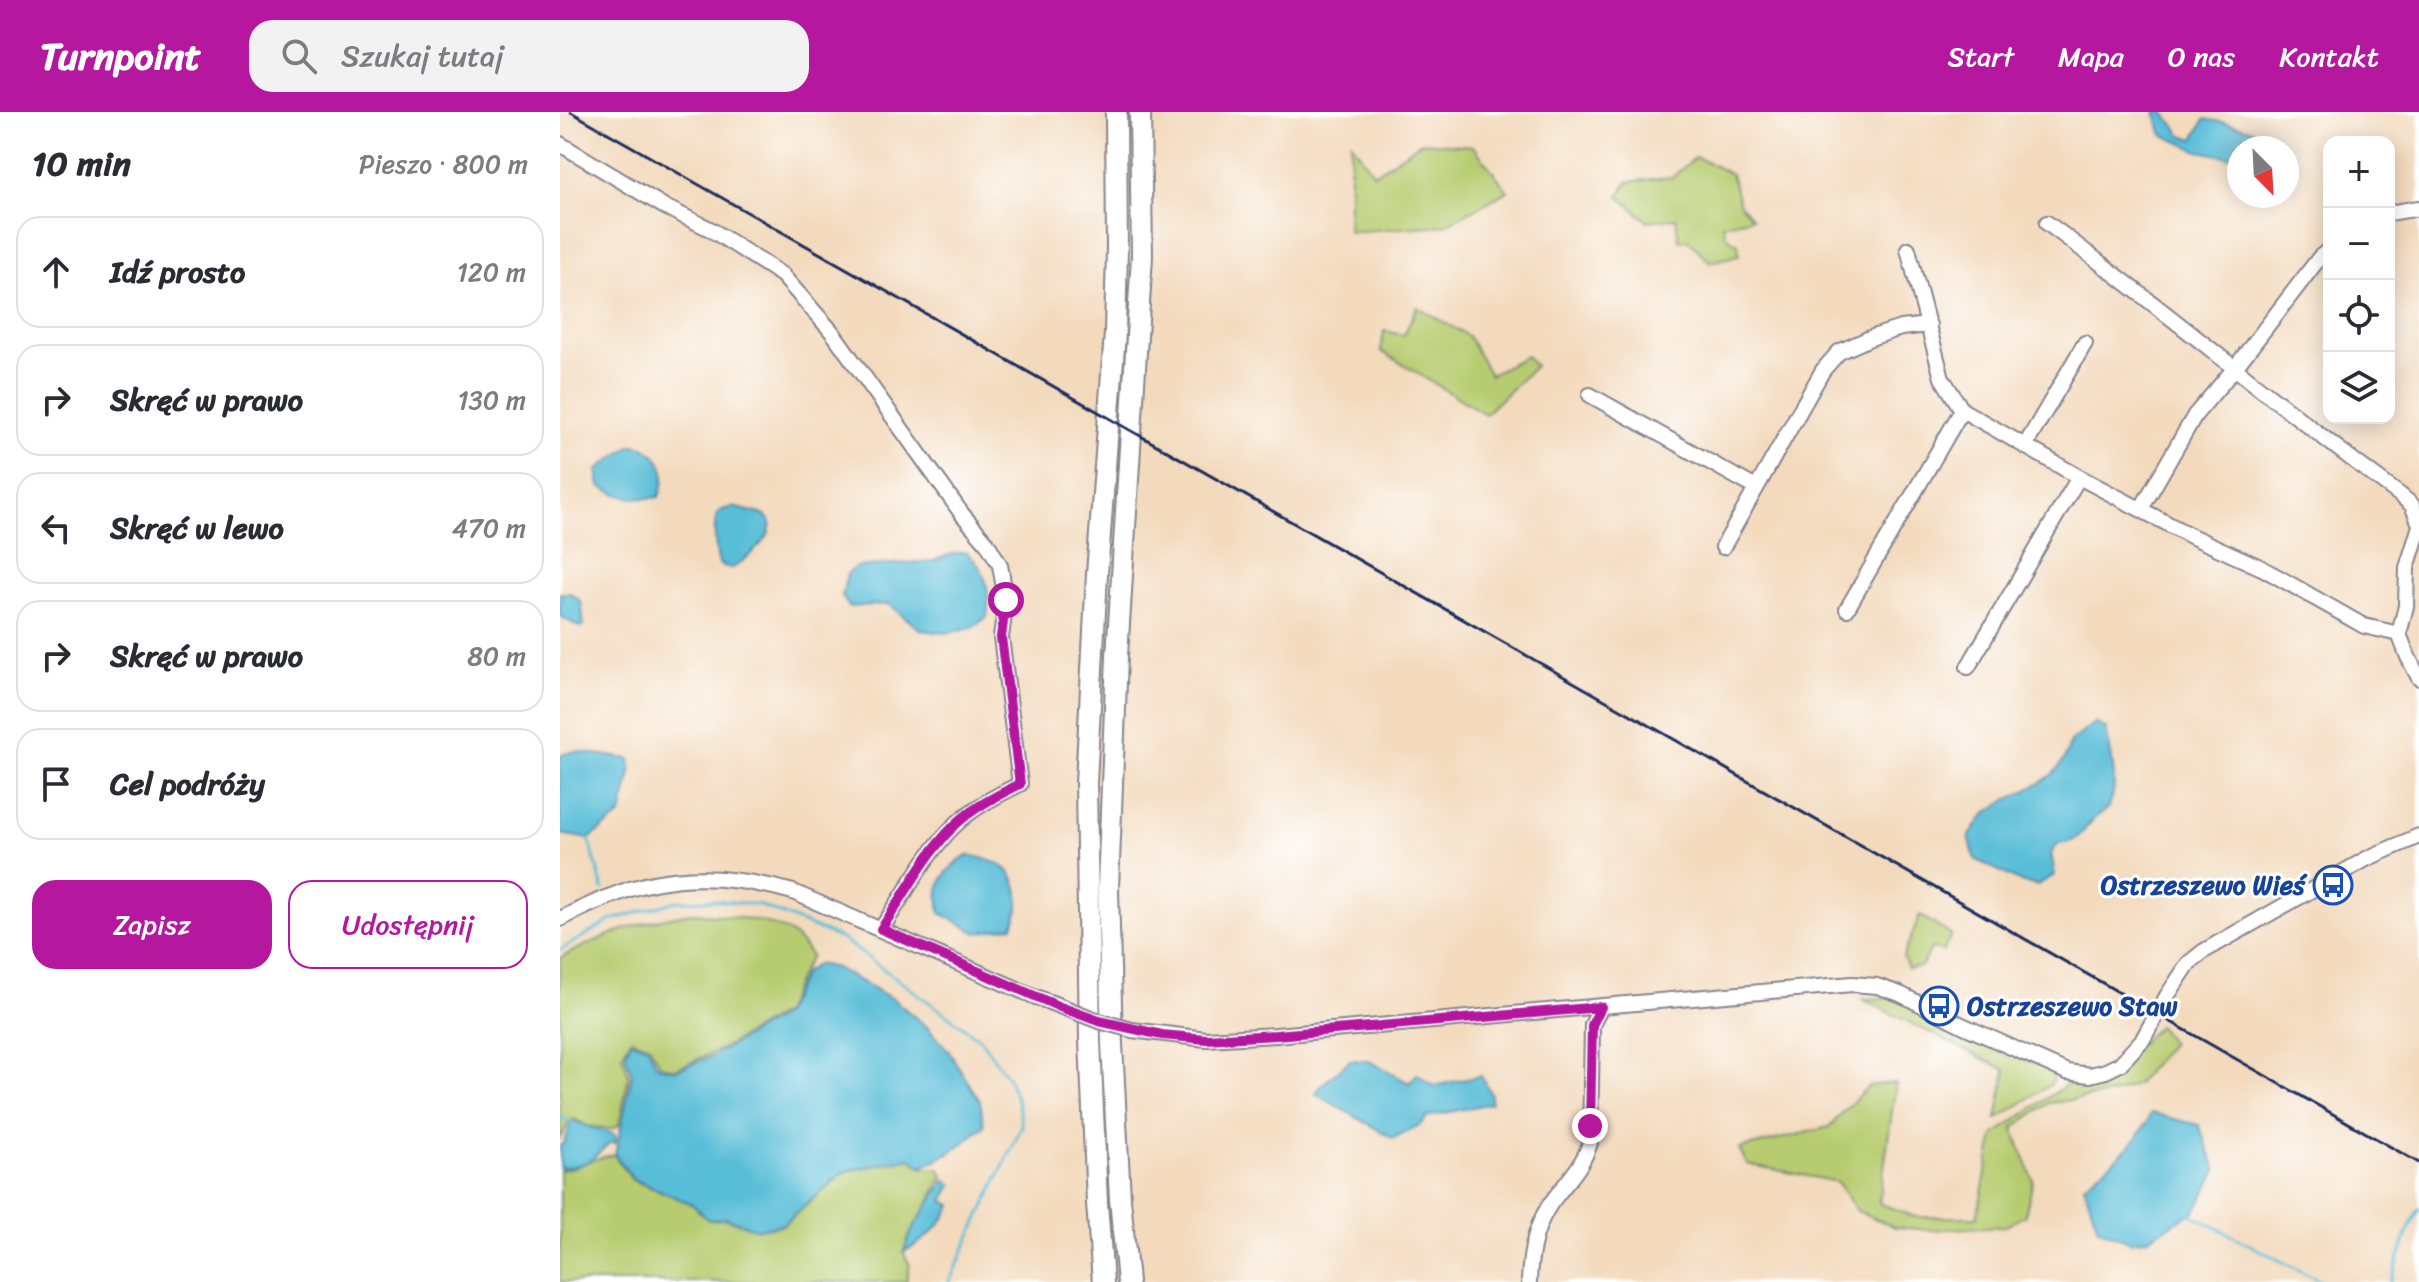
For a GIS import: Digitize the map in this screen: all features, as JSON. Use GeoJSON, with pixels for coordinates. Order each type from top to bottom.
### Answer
{"type":"FeatureCollection","features":[{"type":"Feature","properties":{"kind":"highway"},"geometry":{"type":"LineString","coordinates":[[1103,1282],[1090,1040],[1086,783],[1097,574],[1115,333],[1116,112]]}},
{"type":"Feature","properties":{"kind":"highway"},"geometry":{"type":"LineString","coordinates":[[1128,1282],[1120,1199],[1112,1044],[1108,888],[1117,656],[1142,256],[1140,112]]}},
{"type":"Feature","properties":{"kind":"street"},"geometry":{"type":"LineString","coordinates":[[560,144],[665,207],[710,229],[782,275],[833,333],[1000,565],[1006,600],[1001,637],[1020,784],[983,803],[952,827],[881,929]]}},
{"type":"Feature","properties":{"kind":"street"},"geometry":{"type":"LineString","coordinates":[[2395,212],[2419,208]]}},
{"type":"Feature","properties":{"kind":"street"},"geometry":{"type":"LineString","coordinates":[[2047,223],[2125,280],[2234,369],[2412,505],[2419,522]]}},
{"type":"Feature","properties":{"kind":"street"},"geometry":{"type":"LineString","coordinates":[[1908,249],[1942,378],[1962,410],[2079,477],[2191,536],[2262,568],[2364,626],[2399,634]]}},
{"type":"Feature","properties":{"kind":"street"},"geometry":{"type":"LineString","coordinates":[[2141,509],[2195,415],[2323,256]]}},
{"type":"Feature","properties":{"kind":"street"},"geometry":{"type":"LineString","coordinates":[[1723,547],[1823,370],[1839,352],[1901,328],[1929,325]]}},
{"type":"Feature","properties":{"kind":"street"},"geometry":{"type":"LineString","coordinates":[[2025,446],[2085,343]]}},
{"type":"Feature","properties":{"kind":"street"},"geometry":{"type":"LineString","coordinates":[[1590,395],[1756,488]]}},
{"type":"Feature","properties":{"kind":"street"},"geometry":{"type":"LineString","coordinates":[[1847,609],[1962,410]]}},
{"type":"Feature","properties":{"kind":"street"},"geometry":{"type":"LineString","coordinates":[[1968,667],[2079,477]]}},
{"type":"Feature","properties":{"kind":"street"},"geometry":{"type":"LineString","coordinates":[[2419,529],[2407,568],[2406,606],[2399,634],[2419,678]]}},
{"type":"Feature","properties":{"kind":"street"},"geometry":{"type":"LineString","coordinates":[[560,919],[613,894],[670,879],[717,877],[754,881],[793,892],[1099,1021],[1132,1030],[1206,1039],[1852,984],[1877,986],[2067,1072],[2090,1075],[2120,1064],[2132,1053],[2189,963],[2204,951],[2368,858],[2419,836]]}},
{"type":"Feature","properties":{"kind":"street"},"geometry":{"type":"LineString","coordinates":[[1529,1282],[1532,1244],[1537,1226],[1556,1196],[1572,1180],[1590,1143],[1592,1025],[1601,1007]]}},
{"type":"Feature","properties":{"kind":"green space"},"geometry":{"type":"Polygon","coordinates":[[[1351,142],[1374,174],[1421,142],[1473,146],[1508,191],[1445,225],[1348,232],[1351,142]]]}},
{"type":"Feature","properties":{"kind":"green space"},"geometry":{"type":"Polygon","coordinates":[[[1696,157],[1731,174],[1740,205],[1752,218],[1723,225],[1726,236],[1738,244],[1739,255],[1710,262],[1688,240],[1679,241],[1676,218],[1647,221],[1619,196],[1627,182],[1672,177],[1696,157]]]}},
{"type":"Feature","properties":{"kind":"green space"},"geometry":{"type":"Polygon","coordinates":[[[1417,307],[1468,336],[1490,375],[1526,356],[1535,366],[1485,414],[1381,351],[1384,331],[1404,335],[1417,307]]]}},
{"type":"Feature","properties":{"kind":"green space"},"geometry":{"type":"Polygon","coordinates":[[[692,913],[759,921],[784,930],[799,941],[811,956],[783,1013],[719,1050],[675,1069],[660,1065],[650,1046],[631,1039],[622,1055],[629,1076],[619,1125],[612,1129],[587,1126],[574,1119],[560,1138],[560,958],[624,930],[692,913]]]}},
{"type":"Feature","properties":{"kind":"green space"},"geometry":{"type":"Polygon","coordinates":[[[1920,915],[1951,935],[1943,951],[1931,948],[1921,967],[1908,968],[1903,957],[1920,915]]]}},
{"type":"Feature","properties":{"kind":"green space"},"geometry":{"type":"Polygon","coordinates":[[[1891,998],[2055,1073],[2051,1084],[1997,1119],[2006,1070],[1862,999],[1891,998]]]}},
{"type":"Feature","properties":{"kind":"green space"},"geometry":{"type":"Polygon","coordinates":[[[2158,1026],[2171,1043],[2137,1084],[2113,1094],[2049,1103],[2013,1128],[2033,1180],[2025,1215],[2006,1226],[1929,1230],[1895,1227],[1857,1211],[1837,1182],[1747,1164],[1739,1149],[1829,1127],[1868,1086],[1896,1083],[1879,1203],[1915,1217],[1977,1217],[1994,1135],[2072,1081],[2105,1077],[2158,1026]]]}},
{"type":"Feature","properties":{"kind":"green space"},"geometry":{"type":"Polygon","coordinates":[[[614,1155],[632,1180],[692,1204],[708,1220],[726,1219],[758,1229],[783,1225],[845,1172],[911,1158],[922,1168],[939,1168],[943,1176],[903,1252],[910,1265],[906,1282],[560,1282],[560,1170],[614,1155]]]}},
{"type":"Feature","properties":{"kind":"water"},"geometry":{"type":"Polygon","coordinates":[[[2155,112],[2164,112],[2182,135],[2194,139],[2205,119],[2236,125],[2265,136],[2227,136],[2227,156],[2199,151],[2163,135],[2155,112]]]}},
{"type":"Feature","properties":{"kind":"water"},"geometry":{"type":"Polygon","coordinates":[[[632,445],[649,450],[661,464],[664,479],[659,497],[628,497],[600,486],[597,470],[632,445]]]}},
{"type":"Feature","properties":{"kind":"water"},"geometry":{"type":"Polygon","coordinates":[[[733,507],[765,515],[771,523],[765,540],[732,568],[719,564],[715,528],[720,511],[733,507]]]}},
{"type":"Feature","properties":{"kind":"water"},"geometry":{"type":"Polygon","coordinates":[[[966,552],[983,573],[988,599],[987,617],[972,628],[945,633],[921,630],[888,604],[849,607],[842,596],[847,574],[856,567],[933,561],[966,552]]]}},
{"type":"Feature","properties":{"kind":"water"},"geometry":{"type":"Polygon","coordinates":[[[560,593],[570,593],[581,601],[584,625],[579,627],[560,616],[560,593]]]}},
{"type":"Feature","properties":{"kind":"water"},"geometry":{"type":"Polygon","coordinates":[[[2095,723],[2106,729],[2108,737],[2114,781],[2111,801],[2078,837],[2058,844],[2051,853],[2055,875],[2037,885],[2023,883],[1975,859],[1969,837],[1982,818],[2000,804],[2049,777],[2065,757],[2070,742],[2095,723]]]}},
{"type":"Feature","properties":{"kind":"water"},"geometry":{"type":"Polygon","coordinates":[[[576,751],[630,759],[631,773],[621,815],[589,839],[560,834],[560,755],[576,751]]]}},
{"type":"Feature","properties":{"kind":"water"},"geometry":{"type":"Polygon","coordinates":[[[970,855],[998,864],[1013,878],[1018,893],[1018,910],[1013,926],[977,933],[941,913],[939,895],[943,878],[954,865],[970,855]]]}},
{"type":"Feature","properties":{"kind":"water"},"geometry":{"type":"Polygon","coordinates":[[[817,964],[836,968],[893,999],[926,1026],[948,1050],[980,1101],[984,1126],[956,1149],[922,1167],[911,1158],[845,1171],[783,1224],[758,1229],[726,1218],[709,1220],[692,1204],[633,1179],[615,1155],[632,1075],[625,1055],[631,1041],[648,1047],[657,1066],[675,1070],[713,1056],[783,1015],[804,973],[817,964]]]}},
{"type":"Feature","properties":{"kind":"water"},"geometry":{"type":"Polygon","coordinates":[[[1350,1060],[1369,1061],[1409,1083],[1417,1074],[1433,1086],[1481,1076],[1491,1094],[1491,1103],[1427,1117],[1420,1125],[1393,1138],[1316,1094],[1350,1060]]]}},
{"type":"Feature","properties":{"kind":"water"},"geometry":{"type":"Polygon","coordinates":[[[2151,1113],[2199,1125],[2217,1171],[2195,1211],[2148,1238],[2131,1242],[2098,1228],[2084,1185],[2131,1144],[2151,1113]]]}},
{"type":"Feature","properties":{"kind":"water"},"geometry":{"type":"Polygon","coordinates":[[[576,1121],[612,1133],[616,1136],[615,1143],[609,1143],[588,1162],[560,1168],[560,1145],[571,1124],[576,1121]]]}},
{"type":"Feature","properties":{"kind":"water"},"geometry":{"type":"Polygon","coordinates":[[[945,1179],[952,1185],[943,1201],[952,1205],[932,1232],[905,1251],[910,1234],[945,1179]]]}},
{"type":"Feature","properties":{"kind":"waterway"},"geometry":{"type":"LineString","coordinates":[[589,839],[603,889]]}},
{"type":"Feature","properties":{"kind":"waterway"},"geometry":{"type":"LineString","coordinates":[[560,950],[612,920],[677,901],[713,900],[759,905],[842,939],[980,1039],[1008,1078],[1017,1100],[1022,1126],[949,1282]]}},
{"type":"Feature","properties":{"kind":"waterway"},"geometry":{"type":"LineString","coordinates":[[560,1116],[571,1124]]}},
{"type":"Feature","properties":{"kind":"waterway"},"geometry":{"type":"LineString","coordinates":[[2391,1282],[2407,1233],[2419,1209]]}},
{"type":"Feature","properties":{"kind":"waterway"},"geometry":{"type":"LineString","coordinates":[[2190,1214],[2322,1282]]}},
{"type":"Feature","properties":{"kind":"railway"},"geometry":{"type":"LineString","coordinates":[[571,112],[2419,1163]]}},
{"type":"Feature","properties":{"kind":"place","name":"Ostrzeszewo Wieś"},"geometry":{"type":"Point","coordinates":[2333,885]}},
{"type":"Feature","properties":{"kind":"place","name":"Ostrzeszewo Staw"},"geometry":{"type":"Point","coordinates":[1939,1006]}},
{"type":"Feature","properties":{"kind":"route"},"geometry":{"type":"LineString","coordinates":[[1006,600],[1001,637],[1020,784],[983,803],[952,827],[881,929],[1060,1007],[1099,1021],[1162,1035],[1206,1039],[1276,1035],[1601,1007],[1592,1025],[1590,1126]]}}]}
